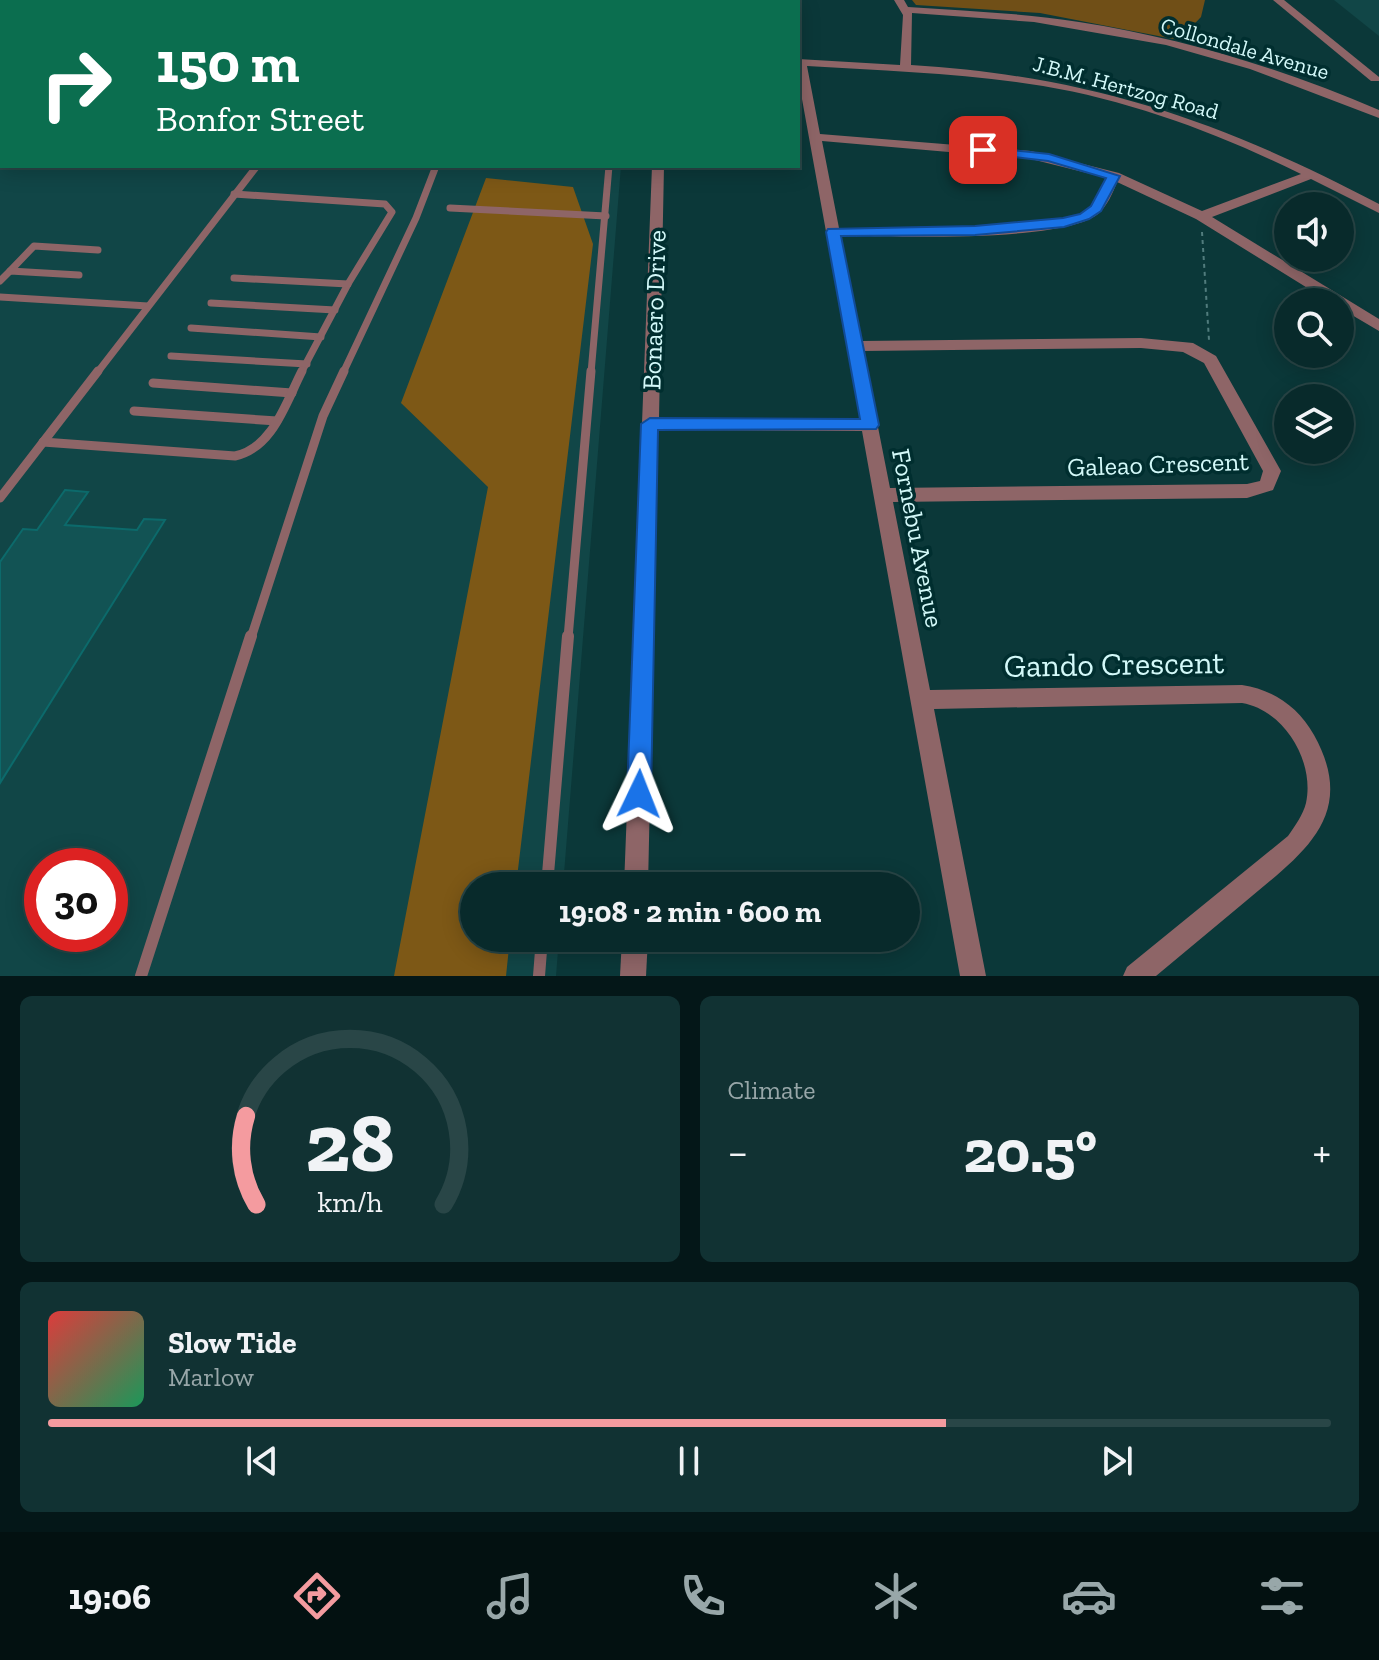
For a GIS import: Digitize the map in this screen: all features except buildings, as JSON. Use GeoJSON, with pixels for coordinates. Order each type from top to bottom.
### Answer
{"type":"FeatureCollection","features":[{"type":"Feature","properties":{"kind":"street"},"geometry":{"type":"LineString","coordinates":[[899,0],[907,10],[905,70]]}},
{"type":"Feature","properties":{"kind":"street"},"geometry":{"type":"LineString","coordinates":[[1278,0],[1374,79]]}},
{"type":"Feature","properties":{"kind":"street","name":"Collondale Avenue"},"geometry":{"type":"LineString","coordinates":[[907,10],[1037,19],[1122,34],[1237,63],[1342,97],[1379,114]]}},
{"type":"Feature","properties":{"kind":"street","name":"J.B.M. Hertzog Road"},"geometry":{"type":"LineString","coordinates":[[800,62],[1022,79],[1066,87],[1206,126],[1377,206]]}},
{"type":"Feature","properties":{"kind":"street","name":"Fornebu Avenue"},"geometry":{"type":"LineString","coordinates":[[800,67],[923,700],[973,976]]}},
{"type":"Feature","properties":{"kind":"street"},"geometry":{"type":"LineString","coordinates":[[1342,97],[1355,89]]}},
{"type":"Feature","properties":{"kind":"street"},"geometry":{"type":"LineString","coordinates":[[815,137],[1031,155],[1114,176],[1201,216],[1379,326]]}},
{"type":"Feature","properties":{"kind":"street","name":"Bonaero Drive"},"geometry":{"type":"LineString","coordinates":[[636,872],[658,168]]}},
{"type":"Feature","properties":{"kind":"street"},"geometry":{"type":"LineString","coordinates":[[1201,216],[1314,174]]}},
{"type":"Feature","properties":{"kind":"street"},"geometry":{"type":"LineString","coordinates":[[833,232],[975,231],[1064,222],[1084,217],[1097,208],[1114,176]]}},
{"type":"Feature","properties":{"kind":"street"},"geometry":{"type":"LineString","coordinates":[[854,346],[1164,343],[1187,347],[1210,360]]}},
{"type":"Feature","properties":{"kind":"street","name":"Galeao Crescent"},"geometry":{"type":"LineString","coordinates":[[883,495],[1226,493],[1267,485],[1272,471],[1210,360]]}},
{"type":"Feature","properties":{"kind":"street"},"geometry":{"type":"LineString","coordinates":[[650,424],[870,425]]}},
{"type":"Feature","properties":{"kind":"street","name":"Gando Crescent"},"geometry":{"type":"LineString","coordinates":[[923,700],[1231,693],[1251,695],[1271,703],[1295,726],[1313,761],[1319,799],[1307,829],[1296,844],[1136,976]]}},
{"type":"Feature","properties":{"kind":"street"},"geometry":{"type":"LineString","coordinates":[[633,976],[634,952]]}},
{"type":"Feature","properties":{"kind":"lane"},"geometry":{"type":"LineString","coordinates":[[0,498],[255,168]]}},
{"type":"Feature","properties":{"kind":"lane"},"geometry":{"type":"LineString","coordinates":[[141,976],[323,416],[416,218],[435,168]]}},
{"type":"Feature","properties":{"kind":"lane"},"geometry":{"type":"LineString","coordinates":[[548,872],[609,168]]}},
{"type":"Feature","properties":{"kind":"lane"},"geometry":{"type":"LineString","coordinates":[[43,442],[244,455],[261,447],[348,284],[392,212],[390,206],[234,194]]}},
{"type":"Feature","properties":{"kind":"lane"},"geometry":{"type":"LineString","coordinates":[[450,208],[606,216]]}},
{"type":"Feature","properties":{"kind":"lane"},"geometry":{"type":"LineString","coordinates":[[0,281],[34,246],[98,250]]}},
{"type":"Feature","properties":{"kind":"lane"},"geometry":{"type":"LineString","coordinates":[[10,271],[79,275]]}},
{"type":"Feature","properties":{"kind":"lane"},"geometry":{"type":"LineString","coordinates":[[234,278],[348,284]]}},
{"type":"Feature","properties":{"kind":"lane"},"geometry":{"type":"LineString","coordinates":[[0,297],[148,306]]}},
{"type":"Feature","properties":{"kind":"lane"},"geometry":{"type":"LineString","coordinates":[[211,303],[335,310]]}},
{"type":"Feature","properties":{"kind":"lane"},"geometry":{"type":"LineString","coordinates":[[191,328],[321,337]]}},
{"type":"Feature","properties":{"kind":"lane"},"geometry":{"type":"LineString","coordinates":[[171,356],[307,364]]}},
{"type":"Feature","properties":{"kind":"lane"},"geometry":{"type":"LineString","coordinates":[[153,383],[292,393]]}},
{"type":"Feature","properties":{"kind":"lane"},"geometry":{"type":"LineString","coordinates":[[134,411],[277,421]]}},
{"type":"Feature","properties":{"kind":"lane"},"geometry":{"type":"LineString","coordinates":[[539,976],[541,952]]}},
{"type":"Feature","properties":{"kind":"path"},"geometry":{"type":"LineString","coordinates":[[1201,216],[1210,360]]}},
{"type":"Feature","properties":{"kind":"shaded area"},"geometry":{"type":"Polygon","coordinates":[[[912,0],[1205,0],[1201,17],[1179,40],[1040,13],[916,5],[912,0]]]}},
{"type":"Feature","properties":{"kind":"shaded area"},"geometry":{"type":"Polygon","coordinates":[[[1334,0],[1379,0],[1379,36],[1334,0]]]}},
{"type":"Feature","properties":{"kind":"shaded area"},"geometry":{"type":"Polygon","coordinates":[[[0,168],[621,168],[564,872],[460,872],[460,952],[558,952],[556,976],[0,976],[0,168]]]}},
{"type":"Feature","properties":{"kind":"shaded area"},"geometry":{"type":"Polygon","coordinates":[[[486,178],[573,187],[593,244],[518,872],[460,872],[460,952],[509,952],[506,976],[394,976],[488,487],[401,403],[486,178]]]}},
{"type":"Feature","properties":{"kind":"route"},"geometry":{"type":"LineString","coordinates":[[639,794],[650,424],[870,425],[833,232],[975,231],[1077,220],[1097,208],[1114,176],[1049,158],[983,150]]}}]}
